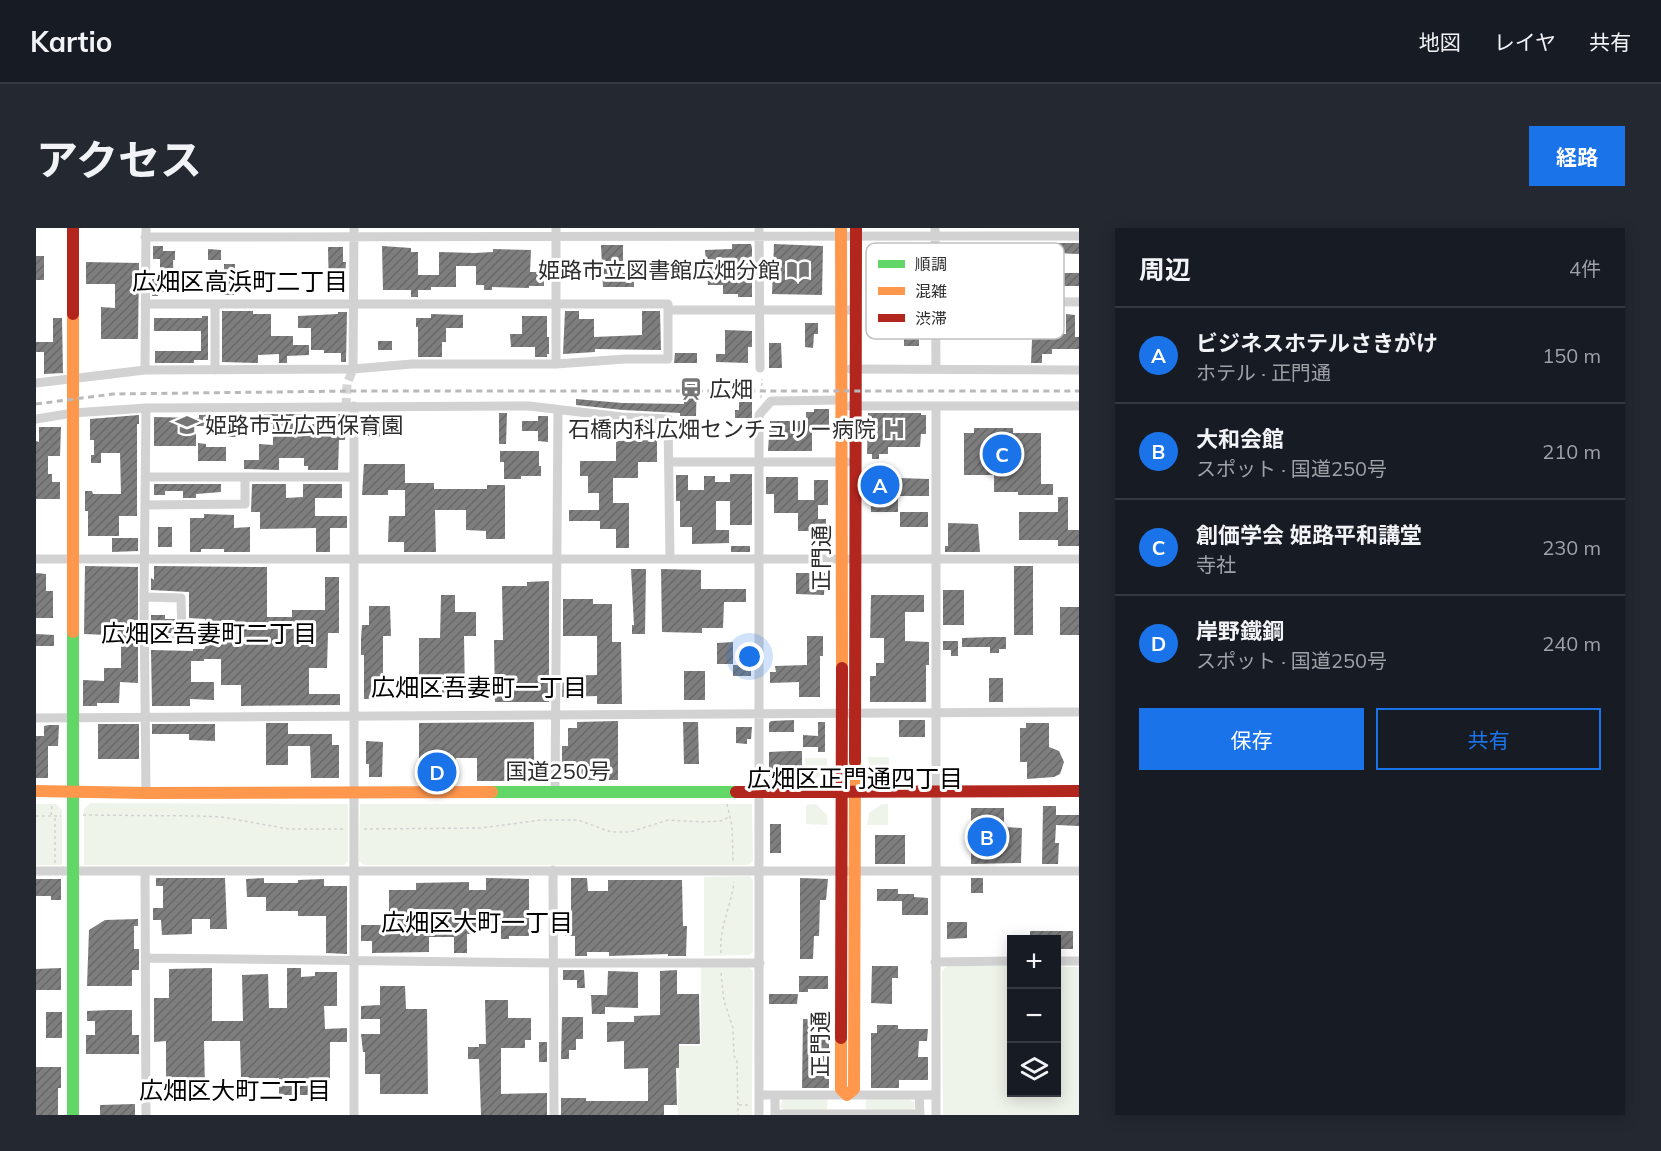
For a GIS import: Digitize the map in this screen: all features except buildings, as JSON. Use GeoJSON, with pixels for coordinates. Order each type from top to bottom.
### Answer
{"type":"FeatureCollection","features":[{"type":"Feature","properties":{"kind":"main road"},"geometry":{"type":"LineString","coordinates":[[73,228],[73,1115]]}},
{"type":"Feature","properties":{"kind":"main road","name":"正門通"},"geometry":{"type":"LineString","coordinates":[[841,232],[842,791],[849,871]]}},
{"type":"Feature","properties":{"kind":"main road","name":"正門通"},"geometry":{"type":"LineString","coordinates":[[847,1095],[841,1089],[849,871],[856,792],[856,232]]}},
{"type":"Feature","properties":{"kind":"main road","name":"国道250号"},"geometry":{"type":"LineString","coordinates":[[36,791],[146,793],[1079,791]]}},
{"type":"Feature","properties":{"kind":"street"},"geometry":{"type":"LineString","coordinates":[[146,370],[146,232],[935,232],[1079,236]]}},
{"type":"Feature","properties":{"kind":"street"},"geometry":{"type":"LineString","coordinates":[[353,369],[354,232]]}},
{"type":"Feature","properties":{"kind":"street"},"geometry":{"type":"LineString","coordinates":[[555,364],[556,232]]}},
{"type":"Feature","properties":{"kind":"street"},"geometry":{"type":"LineString","coordinates":[[759,232],[761,371]]}},
{"type":"Feature","properties":{"kind":"street"},"geometry":{"type":"LineString","coordinates":[[1064,302],[1079,302]]}},
{"type":"Feature","properties":{"kind":"street"},"geometry":{"type":"LineString","coordinates":[[36,383],[146,370],[353,369],[412,364],[555,364],[625,359],[668,359],[668,303],[146,304]]}},
{"type":"Feature","properties":{"kind":"street"},"geometry":{"type":"LineString","coordinates":[[215,304],[215,370]]}},
{"type":"Feature","properties":{"kind":"street"},"geometry":{"type":"LineString","coordinates":[[668,310],[856,310]]}},
{"type":"Feature","properties":{"kind":"street"},"geometry":{"type":"LineString","coordinates":[[936,339],[936,369]]}},
{"type":"Feature","properties":{"kind":"street"},"geometry":{"type":"LineString","coordinates":[[841,369],[1079,370]]}},
{"type":"Feature","properties":{"kind":"street"},"geometry":{"type":"LineString","coordinates":[[759,1110],[759,415],[771,401],[841,403],[856,406],[1079,406]]}},
{"type":"Feature","properties":{"kind":"street"},"geometry":{"type":"LineString","coordinates":[[354,406],[354,1115]]}},
{"type":"Feature","properties":{"kind":"street"},"geometry":{"type":"LineString","coordinates":[[36,418],[146,408],[529,406],[622,417],[668,419],[670,559]]}},
{"type":"Feature","properties":{"kind":"street"},"geometry":{"type":"LineString","coordinates":[[936,406],[934,559],[936,1115]]}},
{"type":"Feature","properties":{"kind":"street"},"geometry":{"type":"LineString","coordinates":[[146,408],[144,559],[146,793]]}},
{"type":"Feature","properties":{"kind":"street"},"geometry":{"type":"LineString","coordinates":[[555,792],[558,410]]}},
{"type":"Feature","properties":{"kind":"street"},"geometry":{"type":"LineString","coordinates":[[670,462],[856,462]]}},
{"type":"Feature","properties":{"kind":"street"},"geometry":{"type":"LineString","coordinates":[[145,477],[354,477]]}},
{"type":"Feature","properties":{"kind":"street"},"geometry":{"type":"LineString","coordinates":[[145,505],[245,504],[245,477]]}},
{"type":"Feature","properties":{"kind":"street"},"geometry":{"type":"LineString","coordinates":[[36,559],[1079,559]]}},
{"type":"Feature","properties":{"kind":"street"},"geometry":{"type":"LineString","coordinates":[[144,597],[181,598],[182,639]]}},
{"type":"Feature","properties":{"kind":"street"},"geometry":{"type":"LineString","coordinates":[[145,640],[202,639]]}},
{"type":"Feature","properties":{"kind":"street"},"geometry":{"type":"LineString","coordinates":[[36,718],[1079,712]]}},
{"type":"Feature","properties":{"kind":"street"},"geometry":{"type":"LineString","coordinates":[[553,870],[554,1115]]}},
{"type":"Feature","properties":{"kind":"street"},"geometry":{"type":"LineString","coordinates":[[36,871],[1079,871]]}},
{"type":"Feature","properties":{"kind":"street"},"geometry":{"type":"LineString","coordinates":[[145,871],[146,1115]]}},
{"type":"Feature","properties":{"kind":"street"},"geometry":{"type":"LineString","coordinates":[[146,958],[760,963]]}},
{"type":"Feature","properties":{"kind":"street"},"geometry":{"type":"LineString","coordinates":[[935,962],[1007,961]]}},
{"type":"Feature","properties":{"kind":"street"},"geometry":{"type":"LineString","coordinates":[[1061,961],[1079,961]]}},
{"type":"Feature","properties":{"kind":"street"},"geometry":{"type":"LineString","coordinates":[[759,1095],[936,1095]]}},
{"type":"Feature","properties":{"kind":"street"},"geometry":{"type":"LineString","coordinates":[[775,1095],[776,1114],[847,1115],[920,1114],[919,1095]]}},
{"type":"Feature","properties":{"kind":"street"},"geometry":{"type":"LineString","coordinates":[[847,1095],[847,1115]]}},
{"type":"Feature","properties":{"kind":"path"},"geometry":{"type":"LineString","coordinates":[[761,371],[761,403]]}},
{"type":"Feature","properties":{"kind":"path"},"geometry":{"type":"LineString","coordinates":[[49,800],[52,804],[51,816]]}},
{"type":"Feature","properties":{"kind":"path"},"geometry":{"type":"LineString","coordinates":[[83,815],[222,817],[289,829],[481,828],[541,820],[578,820],[611,832],[630,832],[668,820],[702,822],[720,821],[729,817]]}},
{"type":"Feature","properties":{"kind":"path"},"geometry":{"type":"LineString","coordinates":[[36,816],[65,816]]}},
{"type":"Feature","properties":{"kind":"path"},"geometry":{"type":"LineString","coordinates":[[55,816],[55,871]]}},
{"type":"Feature","properties":{"kind":"path"},"geometry":{"type":"LineString","coordinates":[[738,1105],[759,1110]]}},
{"type":"Feature","properties":{"kind":"shaded area"},"geometry":{"type":"Polygon","coordinates":[[[868,757],[889,757],[889,776],[874,771],[868,757]]]}},
{"type":"Feature","properties":{"kind":"shaded area"},"geometry":{"type":"Polygon","coordinates":[[[805,758],[827,758],[825,772],[817,778],[806,779],[805,758]]]}},
{"type":"Feature","properties":{"kind":"shaded area"},"geometry":{"type":"Polygon","coordinates":[[[90,803],[348,804],[348,861],[344,865],[84,865],[84,809],[90,803]]]}},
{"type":"Feature","properties":{"kind":"shaded area"},"geometry":{"type":"Polygon","coordinates":[[[36,804],[56,804],[62,810],[62,865],[36,865],[36,804]]]}},
{"type":"Feature","properties":{"kind":"shaded area"},"geometry":{"type":"Polygon","coordinates":[[[360,804],[752,804],[753,861],[748,865],[364,865],[359,861],[360,804]]]}},
{"type":"Feature","properties":{"kind":"shaded area"},"geometry":{"type":"Polygon","coordinates":[[[816,804],[827,815],[828,825],[806,824],[806,805],[816,804]]]}},
{"type":"Feature","properties":{"kind":"shaded area"},"geometry":{"type":"Polygon","coordinates":[[[882,804],[888,804],[888,825],[867,825],[869,813],[882,804]]]}},
{"type":"Feature","properties":{"kind":"shaded area"},"geometry":{"type":"Polygon","coordinates":[[[749,876],[753,880],[753,952],[749,955],[704,956],[704,877],[749,876]]]}},
{"type":"Feature","properties":{"kind":"shaded area"},"geometry":{"type":"Polygon","coordinates":[[[947,966],[1007,966],[1007,1097],[1061,1097],[1061,967],[1079,967],[1079,1115],[943,1115],[942,971],[947,966]]]}},
{"type":"Feature","properties":{"kind":"shaded area"},"geometry":{"type":"Polygon","coordinates":[[[701,967],[749,967],[753,971],[752,1115],[678,1115],[679,1046],[701,1046],[701,967]]]}},
{"type":"Feature","properties":{"kind":"shaded area"},"geometry":{"type":"Polygon","coordinates":[[[783,1098],[828,1098],[827,1111],[786,1111],[780,1107],[783,1098]]]}},
{"type":"Feature","properties":{"kind":"shaded area"},"geometry":{"type":"Polygon","coordinates":[[[866,1098],[908,1098],[914,1102],[915,1108],[910,1111],[866,1111],[866,1098]]]}},
{"type":"Feature","properties":{"kind":"tunnel"},"geometry":{"type":"LineString","coordinates":[[346,407],[347,384],[353,369]]}},
{"type":"Feature","properties":{"kind":"railway"},"geometry":{"type":"LineString","coordinates":[[36,404],[113,394],[353,391],[1079,391]]}},
{"type":"Feature","properties":{"kind":"traffic: fast"},"geometry":{"type":"LineString","coordinates":[[73,632],[73,1115]]}},
{"type":"Feature","properties":{"kind":"traffic: fast"},"geometry":{"type":"LineString","coordinates":[[492,792],[736,792]]}},
{"type":"Feature","properties":{"kind":"traffic: slow"},"geometry":{"type":"LineString","coordinates":[[841,228],[842,668]]}},
{"type":"Feature","properties":{"kind":"traffic: slow"},"geometry":{"type":"LineString","coordinates":[[73,314],[73,632]]}},
{"type":"Feature","properties":{"kind":"traffic: slow"},"geometry":{"type":"LineString","coordinates":[[841,1038],[841,1089],[847,1095],[854,1089],[855,761]]}},
{"type":"Feature","properties":{"kind":"traffic: slow"},"geometry":{"type":"LineString","coordinates":[[36,791],[492,792]]}},
{"type":"Feature","properties":{"kind":"traffic: jam"},"geometry":{"type":"LineString","coordinates":[[73,228],[73,314]]}},
{"type":"Feature","properties":{"kind":"traffic: jam"},"geometry":{"type":"LineString","coordinates":[[855,761],[856,228]]}},
{"type":"Feature","properties":{"kind":"traffic: jam"},"geometry":{"type":"LineString","coordinates":[[841,1038],[842,668]]}},
{"type":"Feature","properties":{"kind":"traffic: jam"},"geometry":{"type":"LineString","coordinates":[[736,792],[1079,791]]}},
{"type":"Feature","properties":{"kind":"place","name":"姫路市立図書館広畑分館"},"geometry":{"type":"Point","coordinates":[798,270]}},
{"type":"Feature","properties":{"kind":"place","name":"広畑"},"geometry":{"type":"Point","coordinates":[691,389]}},
{"type":"Feature","properties":{"kind":"place","name":"姫路市立広西保育園"},"geometry":{"type":"Point","coordinates":[187,425]}},
{"type":"Feature","properties":{"kind":"place","name":"石橋内科広畑センチュリー病院"},"geometry":{"type":"Point","coordinates":[894,429]}},
{"type":"Feature","properties":{"kind":"place","name":"創価学会 姫路平和講堂"},"geometry":{"type":"Point","coordinates":[1002,454]}},
{"type":"Feature","properties":{"kind":"place","name":"ビジネスホテルさきがけ"},"geometry":{"type":"Point","coordinates":[880,485]}},
{"type":"Feature","properties":{"kind":"place","name":"岸野鐵鋼"},"geometry":{"type":"Point","coordinates":[437,772]}},
{"type":"Feature","properties":{"kind":"place","name":"大和会館"},"geometry":{"type":"Point","coordinates":[987,837]}},
{"type":"Feature","properties":{"kind":"district","name":"広畑区高浜町二丁目"},"geometry":{"type":"Point","coordinates":[240,282]}},
{"type":"Feature","properties":{"kind":"district","name":"広畑区吾妻町二丁目"},"geometry":{"type":"Point","coordinates":[209,634]}},
{"type":"Feature","properties":{"kind":"district","name":"広畑区吾妻町一丁目"},"geometry":{"type":"Point","coordinates":[479,688]}},
{"type":"Feature","properties":{"kind":"district","name":"広畑区正門通四丁目"},"geometry":{"type":"Point","coordinates":[855,779]}},
{"type":"Feature","properties":{"kind":"district","name":"広畑区大町一丁目"},"geometry":{"type":"Point","coordinates":[477,923]}},
{"type":"Feature","properties":{"kind":"district","name":"広畑区大町二丁目"},"geometry":{"type":"Point","coordinates":[235,1091]}}]}
